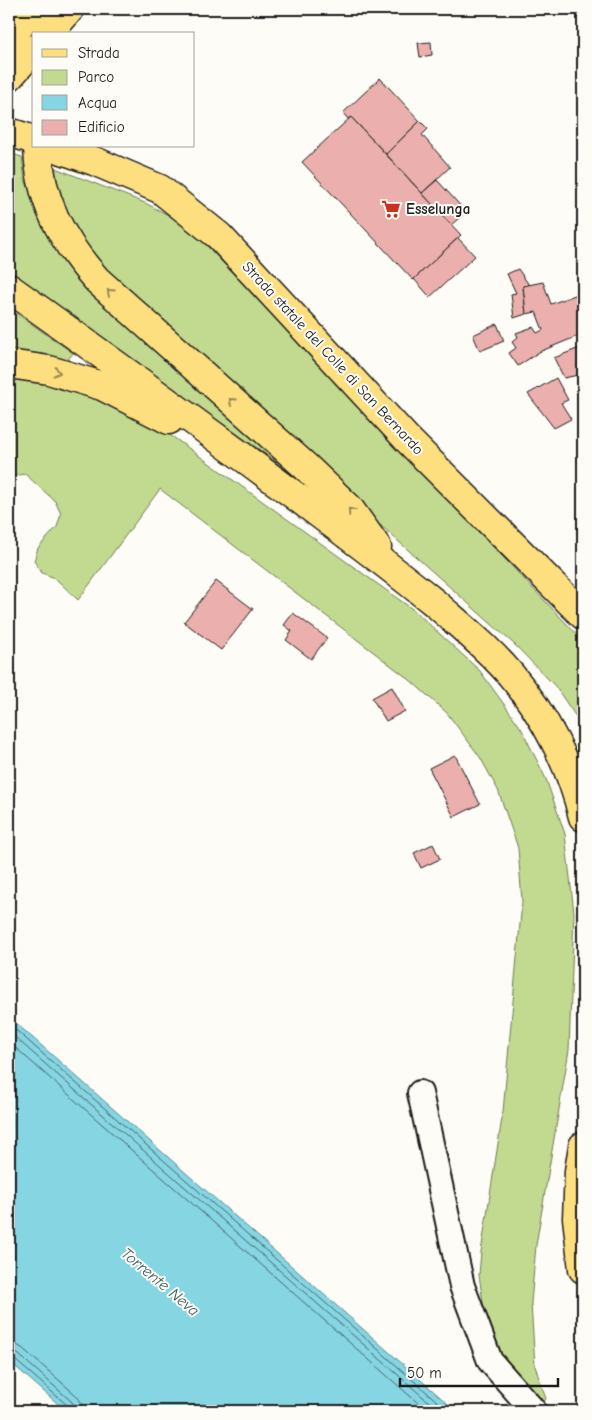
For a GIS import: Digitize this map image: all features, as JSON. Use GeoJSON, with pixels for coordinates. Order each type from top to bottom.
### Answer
{"type":"FeatureCollection","features":[{"type":"Feature","properties":{"kind":"main road"},"geometry":{"type":"LineString","coordinates":[[9,38],[34,9]]}},
{"type":"Feature","properties":{"kind":"main road"},"geometry":{"type":"LineString","coordinates":[[50,32],[70,9]]}},
{"type":"Feature","properties":{"kind":"main road"},"geometry":{"type":"LineString","coordinates":[[74,32],[92,9]]}},
{"type":"Feature","properties":{"kind":"main road"},"geometry":{"type":"LineString","coordinates":[[9,77],[32,51]]}},
{"type":"Feature","properties":{"kind":"main road"},"geometry":{"type":"LineString","coordinates":[[9,132],[32,139]]}},
{"type":"Feature","properties":{"kind":"main road"},"geometry":{"type":"LineString","coordinates":[[38,148],[40,174],[46,197],[62,233],[78,260],[97,280],[305,466],[349,508],[388,565]]}},
{"type":"Feature","properties":{"kind":"main road","name":"Strada statale del Colle di San Bernardo"},"geometry":{"type":"LineString","coordinates":[[57,148],[94,161],[160,189],[219,236],[407,439],[583,615]]}},
{"type":"Feature","properties":{"kind":"main road"},"geometry":{"type":"LineString","coordinates":[[9,288],[228,445],[388,565],[471,634],[513,677],[546,725],[564,760],[579,800],[583,817]]}},
{"type":"Feature","properties":{"kind":"main road"},"geometry":{"type":"LineString","coordinates":[[9,364],[49,370],[102,386],[155,413],[228,445]]}},
{"type":"Feature","properties":{"kind":"main road"},"geometry":{"type":"LineString","coordinates":[[583,1146],[579,1171],[577,1218],[583,1269]]}},
{"type":"Feature","properties":{"kind":"lane"},"geometry":{"type":"LineString","coordinates":[[420,1093],[466,1295],[490,1361],[534,1411]]}},
{"type":"Feature","properties":{"kind":"green space"},"geometry":{"type":"Polygon","coordinates":[[[9,153],[22,157],[25,180],[47,231],[297,476],[9,274],[9,153]]]}},
{"type":"Feature","properties":{"kind":"green space"},"geometry":{"type":"Polygon","coordinates":[[[50,166],[145,203],[186,224],[583,641],[583,727],[555,686],[515,645],[352,500],[100,268],[71,227],[50,166]]]}},
{"type":"Feature","properties":{"kind":"green space"},"geometry":{"type":"Polygon","coordinates":[[[9,308],[73,353],[67,361],[50,357],[9,353],[9,308]]]}},
{"type":"Feature","properties":{"kind":"green space"},"geometry":{"type":"Polygon","coordinates":[[[9,374],[48,381],[109,401],[166,432],[415,611],[480,671],[521,728],[546,779],[565,834],[574,913],[569,1050],[536,1245],[531,1303],[535,1366],[546,1399],[540,1407],[500,1353],[489,1328],[479,1275],[503,1112],[522,902],[518,848],[498,790],[480,757],[447,713],[410,680],[160,489],[78,600],[55,578],[42,573],[34,561],[38,548],[57,527],[61,514],[55,501],[25,474],[9,477],[9,374]]]}},
{"type":"Feature","properties":{"kind":"water","name":"Torrente Neva"},"geometry":{"type":"Polygon","coordinates":[[[9,1017],[456,1411],[66,1411],[9,1361],[9,1017]]]}},
{"type":"Feature","properties":{"kind":"building"},"geometry":{"type":"Polygon","coordinates":[[[431,42],[432,55],[420,57],[418,43],[431,42]]]}},
{"type":"Feature","properties":{"kind":"building"},"geometry":{"type":"Polygon","coordinates":[[[380,78],[420,121],[386,154],[351,117],[348,119],[343,113],[380,78]]]}},
{"type":"Feature","properties":{"kind":"building","name":"Esselunga"},"geometry":{"type":"Polygon","coordinates":[[[351,117],[461,235],[413,280],[302,162],[351,117]]]}},
{"type":"Feature","properties":{"kind":"building"},"geometry":{"type":"Polygon","coordinates":[[[420,121],[428,129],[422,135],[450,167],[422,193],[386,154],[420,121]]]}},
{"type":"Feature","properties":{"kind":"building"},"geometry":{"type":"Polygon","coordinates":[[[437,180],[466,212],[451,225],[422,193],[437,180]]]}},
{"type":"Feature","properties":{"kind":"building"},"geometry":{"type":"Polygon","coordinates":[[[458,238],[475,256],[430,297],[414,279],[458,238]]]}},
{"type":"Feature","properties":{"kind":"building"},"geometry":{"type":"Polygon","coordinates":[[[518,269],[529,285],[523,286],[526,314],[514,318],[511,294],[516,293],[507,274],[518,269]]]}},
{"type":"Feature","properties":{"kind":"building"},"geometry":{"type":"Polygon","coordinates":[[[543,282],[551,304],[583,292],[583,374],[564,378],[554,358],[582,347],[578,336],[539,352],[518,366],[509,353],[516,348],[512,342],[518,337],[516,333],[533,327],[537,333],[543,330],[536,312],[526,314],[523,286],[543,282]]]}},
{"type":"Feature","properties":{"kind":"building"},"geometry":{"type":"Polygon","coordinates":[[[497,324],[504,341],[480,351],[473,335],[497,324]]]}},
{"type":"Feature","properties":{"kind":"building"},"geometry":{"type":"Polygon","coordinates":[[[556,378],[568,400],[561,403],[571,419],[554,428],[528,394],[556,378]]]}},
{"type":"Feature","properties":{"kind":"building"},"geometry":{"type":"Polygon","coordinates":[[[216,581],[253,609],[221,650],[184,622],[216,581]]]}},
{"type":"Feature","properties":{"kind":"building"},"geometry":{"type":"Polygon","coordinates":[[[293,613],[327,638],[311,659],[286,640],[292,631],[284,625],[293,613]]]}},
{"type":"Feature","properties":{"kind":"building"},"geometry":{"type":"Polygon","coordinates":[[[392,687],[405,711],[386,721],[372,698],[392,687]]]}},
{"type":"Feature","properties":{"kind":"building"},"geometry":{"type":"Polygon","coordinates":[[[455,755],[480,804],[454,817],[429,768],[455,755]]]}},
{"type":"Feature","properties":{"kind":"building"},"geometry":{"type":"Polygon","coordinates":[[[433,844],[440,859],[421,868],[414,853],[433,844]]]}},
{"type":"Feature","properties":{"kind":"place","name":"Esselunga"},"geometry":{"type":"Point","coordinates":[391,209]}}]}
